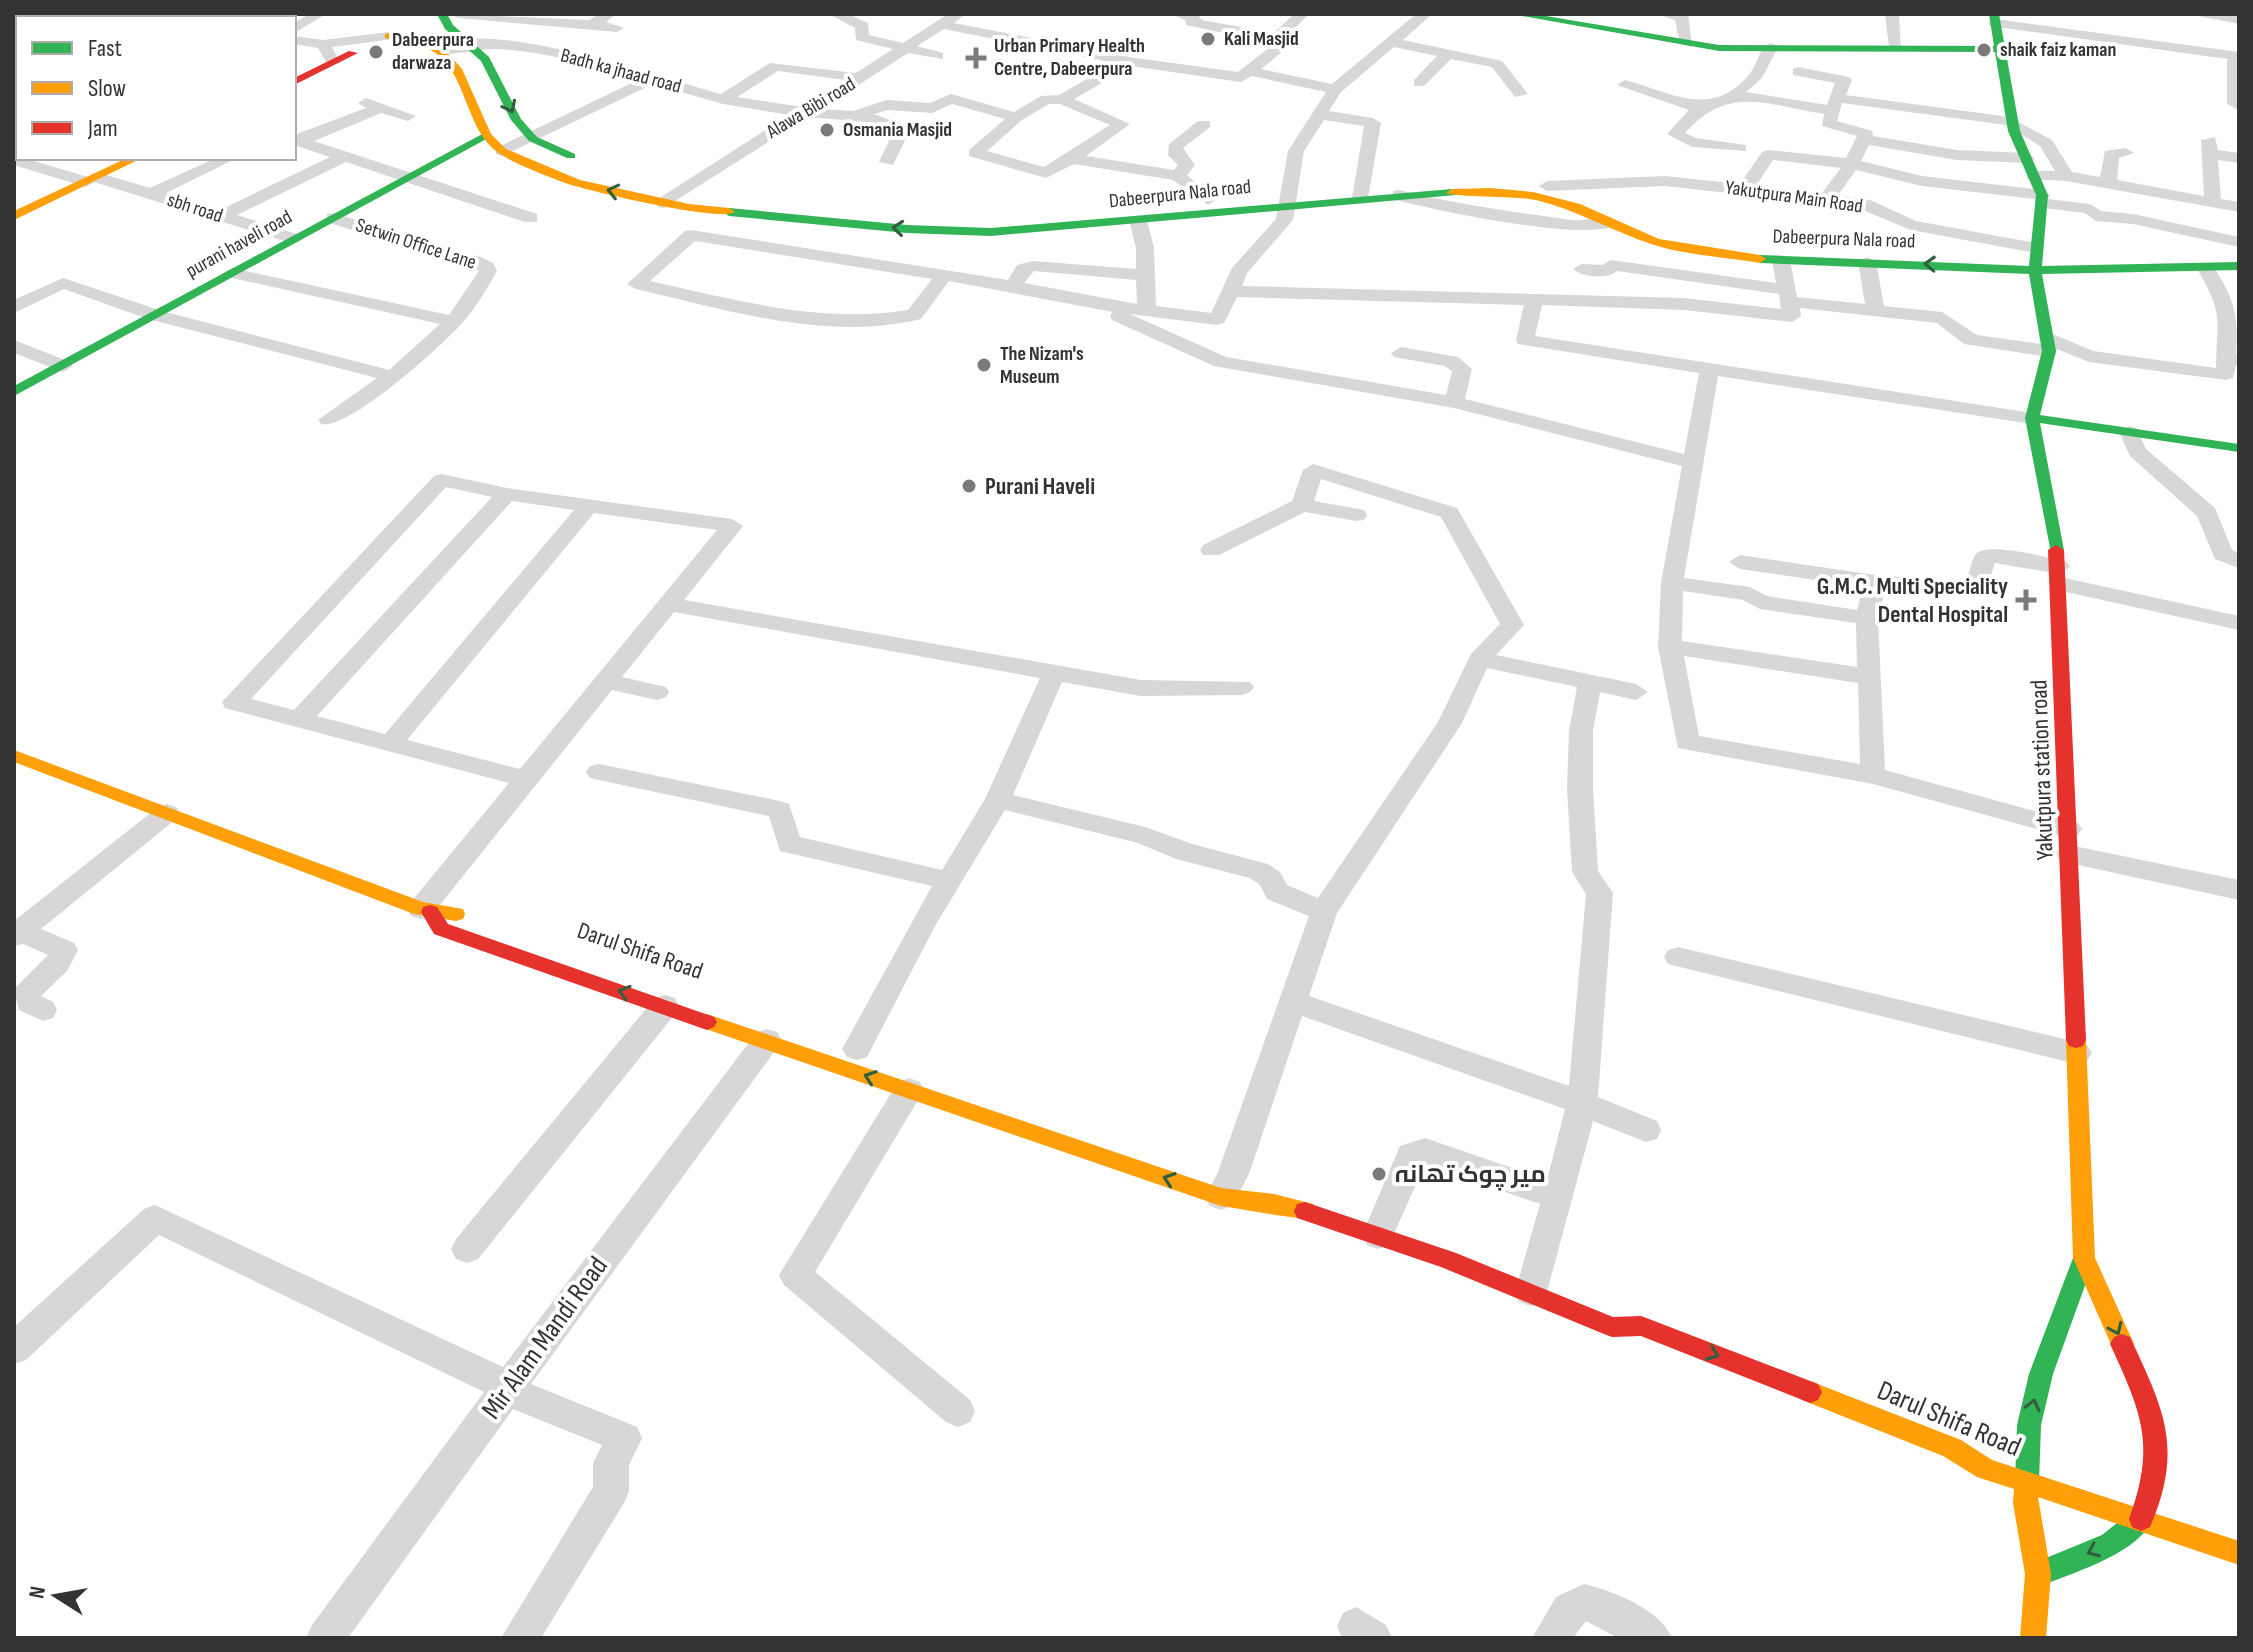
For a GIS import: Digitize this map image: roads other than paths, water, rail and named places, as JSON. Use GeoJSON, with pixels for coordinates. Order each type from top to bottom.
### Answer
{"type":"FeatureCollection","features":[{"type":"Feature","properties":{"kind":"main road","name":"Dabeerpura Nala road"},"geometry":{"type":"LineString","coordinates":[[442,14],[449,27],[485,59],[516,120],[533,139],[598,168],[683,188],[956,223],[991,232],[1138,220],[1472,178],[1547,186],[1656,242],[1743,251],[1965,257],[2035,270],[2239,266]]}},
{"type":"Feature","properties":{"kind":"main road"},"geometry":{"type":"LineString","coordinates":[[1516,14],[1719,48],[1997,49]]}},
{"type":"Feature","properties":{"kind":"main road"},"geometry":{"type":"LineString","coordinates":[[296,81],[422,19]]}},
{"type":"Feature","properties":{"kind":"main road"},"geometry":{"type":"LineString","coordinates":[[1995,19],[1997,49],[2012,124],[2041,199]]}},
{"type":"Feature","properties":{"kind":"main road"},"geometry":{"type":"LineString","coordinates":[[389,36],[439,50]]}},
{"type":"Feature","properties":{"kind":"main road","name":"Dabeerpura Nala road"},"geometry":{"type":"LineString","coordinates":[[439,50],[457,69],[486,135],[502,151],[576,183],[689,208],[956,223],[1208,200],[1286,199]]}},
{"type":"Feature","properties":{"kind":"main road","name":"purani haveli road"},"geometry":{"type":"LineString","coordinates":[[14,392],[486,135]]}},
{"type":"Feature","properties":{"kind":"main road"},"geometry":{"type":"LineString","coordinates":[[14,216],[132,160]]}},
{"type":"Feature","properties":{"kind":"main road","name":"Dabeerpura Nala road"},"geometry":{"type":"LineString","coordinates":[[1361,192],[1399,195],[1490,191],[1533,196],[1609,216]]}},
{"type":"Feature","properties":{"kind":"main road","name":"Yakutpura station road"},"geometry":{"type":"LineString","coordinates":[[2041,199],[2035,270],[2049,345],[2032,418],[2059,575],[2084,1258],[2147,1399],[2158,1438],[2157,1480],[2141,1519]]}},
{"type":"Feature","properties":{"kind":"main road","name":"Dabeerpura Nala road"},"geometry":{"type":"LineString","coordinates":[[1743,251],[1781,260],[1867,262],[1965,257],[2036,248]]}},
{"type":"Feature","properties":{"kind":"main road"},"geometry":{"type":"LineString","coordinates":[[2032,418],[2239,448]]}},
{"type":"Feature","properties":{"kind":"main road"},"geometry":{"type":"LineString","coordinates":[[14,756],[425,910],[454,913],[481,922]]}},
{"type":"Feature","properties":{"kind":"main road"},"geometry":{"type":"LineString","coordinates":[[425,910],[441,929],[474,942],[1221,1197],[1243,1204],[1276,1203]]}},
{"type":"Feature","properties":{"kind":"main road"},"geometry":{"type":"LineString","coordinates":[[1235,1175],[1276,1203],[1378,1235],[1531,1292],[1612,1327],[1631,1349]]}},
{"type":"Feature","properties":{"kind":"main road"},"geometry":{"type":"LineString","coordinates":[[2033,1638],[2038,1574],[2025,1503],[2029,1425],[2041,1374],[2084,1258]]}},
{"type":"Feature","properties":{"kind":"main road","name":"Darul Shifa Road"},"geometry":{"type":"LineString","coordinates":[[1612,1327],[1641,1326],[1952,1448],[1986,1469],[2239,1553]]}},
{"type":"Feature","properties":{"kind":"main road"},"geometry":{"type":"LineString","coordinates":[[1949,1469],[1986,1469]]}},
{"type":"Feature","properties":{"kind":"main road"},"geometry":{"type":"LineString","coordinates":[[2038,1574],[2111,1544],[2141,1519]]}},
{"type":"Feature","properties":{"kind":"street"},"geometry":{"type":"LineString","coordinates":[[296,28],[319,14]]}},
{"type":"Feature","properties":{"kind":"street"},"geometry":{"type":"LineString","coordinates":[[458,14],[617,28]]}},
{"type":"Feature","properties":{"kind":"street"},"geometry":{"type":"LineString","coordinates":[[592,25],[609,14]]}},
{"type":"Feature","properties":{"kind":"street"},"geometry":{"type":"LineString","coordinates":[[836,14],[863,26],[861,37],[938,56]]}},
{"type":"Feature","properties":{"kind":"street","name":"Alawa Bibi road"},"geometry":{"type":"LineString","coordinates":[[664,203],[958,14]]}},
{"type":"Feature","properties":{"kind":"street"},"geometry":{"type":"LineString","coordinates":[[943,25],[1137,62],[1236,77],[1251,71],[1283,44],[1277,38],[1191,22],[1196,18],[1178,14]]}},
{"type":"Feature","properties":{"kind":"street"},"geometry":{"type":"LineString","coordinates":[[1277,38],[1302,14]]}},
{"type":"Feature","properties":{"kind":"street"},"geometry":{"type":"LineString","coordinates":[[1207,355],[1217,319],[1238,272],[1284,220],[1296,151],[1318,114],[1335,89],[1425,14]]}},
{"type":"Feature","properties":{"kind":"street"},"geometry":{"type":"LineString","coordinates":[[1664,14],[1682,15],[1687,44]]}},
{"type":"Feature","properties":{"kind":"street"},"geometry":{"type":"LineString","coordinates":[[1892,14],[1896,47]]}},
{"type":"Feature","properties":{"kind":"street"},"geometry":{"type":"LineString","coordinates":[[2195,14],[2239,20]]}},
{"type":"Feature","properties":{"kind":"street"},"geometry":{"type":"LineString","coordinates":[[1995,19],[2236,56],[2235,104],[2239,105]]}},
{"type":"Feature","properties":{"kind":"street"},"geometry":{"type":"LineString","coordinates":[[296,40],[323,44],[389,36]]}},
{"type":"Feature","properties":{"kind":"street"},"geometry":{"type":"LineString","coordinates":[[1391,42],[1497,64],[1520,94]]}},
{"type":"Feature","properties":{"kind":"street","name":"Badh ka jhaad road"},"geometry":{"type":"LineString","coordinates":[[439,50],[467,43],[514,43],[723,99],[802,112],[859,114]]}},
{"type":"Feature","properties":{"kind":"street"},"geometry":{"type":"LineString","coordinates":[[323,44],[332,63]]}},
{"type":"Feature","properties":{"kind":"street"},"geometry":{"type":"LineString","coordinates":[[1740,148],[1679,161],[1675,134],[1699,108],[1734,95],[1757,75],[1771,47]]}},
{"type":"Feature","properties":{"kind":"street"},"geometry":{"type":"LineString","coordinates":[[1062,100],[1159,51]]}},
{"type":"Feature","properties":{"kind":"street"},"geometry":{"type":"LineString","coordinates":[[1419,83],[1448,54]]}},
{"type":"Feature","properties":{"kind":"street"},"geometry":{"type":"LineString","coordinates":[[723,99],[775,66],[861,78]]}},
{"type":"Feature","properties":{"kind":"street"},"geometry":{"type":"LineString","coordinates":[[1251,71],[1335,89]]}},
{"type":"Feature","properties":{"kind":"street"},"geometry":{"type":"LineString","coordinates":[[1798,72],[1844,80],[1828,123],[1866,134],[1852,164],[1827,199]]}},
{"type":"Feature","properties":{"kind":"street"},"geometry":{"type":"LineString","coordinates":[[502,151],[533,139],[651,79]]}},
{"type":"Feature","properties":{"kind":"street"},"geometry":{"type":"LineString","coordinates":[[1625,85],[1699,108]]}},
{"type":"Feature","properties":{"kind":"street"},"geometry":{"type":"LineString","coordinates":[[1734,95],[1877,106],[2012,124],[2046,143],[2066,176]]}},
{"type":"Feature","properties":{"kind":"street"},"geometry":{"type":"LineString","coordinates":[[859,114],[893,104],[932,108],[951,99],[1016,117]]}},
{"type":"Feature","properties":{"kind":"street"},"geometry":{"type":"LineString","coordinates":[[1046,99],[1062,100],[1122,124],[1046,173],[975,153],[1016,117],[1046,99]]}},
{"type":"Feature","properties":{"kind":"street"},"geometry":{"type":"LineString","coordinates":[[298,140],[373,105],[408,116]]}},
{"type":"Feature","properties":{"kind":"street"},"geometry":{"type":"LineString","coordinates":[[859,114],[903,128],[887,162]]}},
{"type":"Feature","properties":{"kind":"street"},"geometry":{"type":"LineString","coordinates":[[1318,114],[1373,123],[1361,192]]}},
{"type":"Feature","properties":{"kind":"street"},"geometry":{"type":"LineString","coordinates":[[1178,176],[1187,165],[1176,155],[1175,147],[1204,124]]}},
{"type":"Feature","properties":{"kind":"street"},"geometry":{"type":"LineString","coordinates":[[1865,139],[1957,155],[1974,153],[2066,176],[2239,207]]}},
{"type":"Feature","properties":{"kind":"street"},"geometry":{"type":"LineString","coordinates":[[298,140],[531,218]]}},
{"type":"Feature","properties":{"kind":"street"},"geometry":{"type":"LineString","coordinates":[[2213,204],[2209,147],[2239,158]]}},
{"type":"Feature","properties":{"kind":"street"},"geometry":{"type":"LineString","coordinates":[[2108,184],[2111,154],[2126,153]]}},
{"type":"Feature","properties":{"kind":"street"},"geometry":{"type":"LineString","coordinates":[[222,216],[348,155]]}},
{"type":"Feature","properties":{"kind":"street"},"geometry":{"type":"LineString","coordinates":[[1745,190],[1768,155],[1852,164],[1922,181],[2041,199],[2090,209],[2096,216],[2133,219],[2239,242]]}},
{"type":"Feature","properties":{"kind":"street"},"geometry":{"type":"LineString","coordinates":[[1072,159],[1178,176],[1208,200]]}},
{"type":"Feature","properties":{"kind":"street"},"geometry":{"type":"LineString","coordinates":[[151,194],[225,160]]}},
{"type":"Feature","properties":{"kind":"street","name":"Yakutpura Main Road"},"geometry":{"type":"LineString","coordinates":[[1547,186],[1679,161],[1745,190],[1864,204],[1911,225],[2036,248]]}},
{"type":"Feature","properties":{"kind":"street"},"geometry":{"type":"LineString","coordinates":[[14,177],[31,163]]}},
{"type":"Feature","properties":{"kind":"street","name":"sbh road"},"geometry":{"type":"LineString","coordinates":[[31,163],[151,194],[294,239]]}},
{"type":"Feature","properties":{"kind":"street"},"geometry":{"type":"LineString","coordinates":[[689,208],[691,235]]}},
{"type":"Feature","properties":{"kind":"street","name":"Setwin Office Lane"},"geometry":{"type":"LineString","coordinates":[[333,218],[487,267],[484,278],[452,321]]}},
{"type":"Feature","properties":{"kind":"street"},"geometry":{"type":"LineString","coordinates":[[1138,220],[1145,248],[1147,311]]}},
{"type":"Feature","properties":{"kind":"street"},"geometry":{"type":"LineString","coordinates":[[691,235],[1013,286],[1093,304],[1217,319]]}},
{"type":"Feature","properties":{"kind":"street"},"geometry":{"type":"LineString","coordinates":[[691,235],[636,284],[638,287],[783,318],[870,322],[914,315],[943,277]]}},
{"type":"Feature","properties":{"kind":"street"},"geometry":{"type":"LineString","coordinates":[[1231,291],[1436,299],[1533,308],[1684,304],[1792,316],[1781,260]]}},
{"type":"Feature","properties":{"kind":"street"},"geometry":{"type":"LineString","coordinates":[[1867,262],[1875,309]]}},
{"type":"Feature","properties":{"kind":"street"},"geometry":{"type":"LineString","coordinates":[[1582,269],[1608,271],[1611,265],[1942,318],[1971,340],[2049,345],[2089,356],[2226,374],[2233,359],[2229,320],[2225,301],[2205,267]]}},
{"type":"Feature","properties":{"kind":"street"},"geometry":{"type":"LineString","coordinates":[[1013,286],[1023,269],[1033,266],[1145,275]]}},
{"type":"Feature","properties":{"kind":"street"},"geometry":{"type":"LineString","coordinates":[[232,273],[452,321]]}},
{"type":"Feature","properties":{"kind":"street"},"geometry":{"type":"LineString","coordinates":[[14,307],[63,283],[155,315],[395,377]]}},
{"type":"Feature","properties":{"kind":"street"},"geometry":{"type":"LineString","coordinates":[[1093,304],[1221,362],[1454,402],[1691,462]]}},
{"type":"Feature","properties":{"kind":"street"},"geometry":{"type":"LineString","coordinates":[[1533,308],[1525,340],[2032,418]]}},
{"type":"Feature","properties":{"kind":"street"},"geometry":{"type":"LineString","coordinates":[[328,420],[395,377],[452,321]]}},
{"type":"Feature","properties":{"kind":"street"},"geometry":{"type":"LineString","coordinates":[[14,346],[63,366]]}},
{"type":"Feature","properties":{"kind":"street"},"geometry":{"type":"LineString","coordinates":[[1401,353],[1451,361],[1462,369],[1454,402]]}},
{"type":"Feature","properties":{"kind":"street"},"geometry":{"type":"LineString","coordinates":[[1710,368],[1672,583],[1670,647],[1684,708],[1687,742],[1873,775],[2069,842],[2239,890]]}},
{"type":"Feature","properties":{"kind":"street"},"geometry":{"type":"LineString","coordinates":[[2129,432],[2137,452],[2207,513],[2223,554],[2239,561]]}},
{"type":"Feature","properties":{"kind":"street"},"geometry":{"type":"LineString","coordinates":[[1221,1197],[1235,1175],[1291,1001],[1324,911],[1450,723],[1479,659],[1512,625],[1449,513],[1313,470],[1302,505]]}},
{"type":"Feature","properties":{"kind":"street"},"geometry":{"type":"LineString","coordinates":[[425,910],[732,526],[507,494],[441,480],[234,702],[528,780]]}},
{"type":"Feature","properties":{"kind":"street"},"geometry":{"type":"LineString","coordinates":[[300,719],[507,494]]}},
{"type":"Feature","properties":{"kind":"street"},"geometry":{"type":"LineString","coordinates":[[392,742],[589,505]]}},
{"type":"Feature","properties":{"kind":"street"},"geometry":{"type":"LineString","coordinates":[[1211,550],[1302,505],[1356,515]]}},
{"type":"Feature","properties":{"kind":"street"},"geometry":{"type":"LineString","coordinates":[[1740,562],[1875,582],[1977,587],[1986,557],[1992,556],[2239,623]]}},
{"type":"Feature","properties":{"kind":"street"},"geometry":{"type":"LineString","coordinates":[[1873,775],[1867,618],[1875,582]]}},
{"type":"Feature","properties":{"kind":"street"},"geometry":{"type":"LineString","coordinates":[[1672,583],[1750,594],[1760,602],[1867,618]]}},
{"type":"Feature","properties":{"kind":"street"},"geometry":{"type":"LineString","coordinates":[[667,604],[1053,675],[1141,688],[1242,687]]}},
{"type":"Feature","properties":{"kind":"street"},"geometry":{"type":"LineString","coordinates":[[1670,647],[1871,677]]}},
{"type":"Feature","properties":{"kind":"street"},"geometry":{"type":"LineString","coordinates":[[1479,659],[1636,692]]}},
{"type":"Feature","properties":{"kind":"street"},"geometry":{"type":"LineString","coordinates":[[857,1049],[923,923],[998,800],[1053,675]]}},
{"type":"Feature","properties":{"kind":"street"},"geometry":{"type":"LineString","coordinates":[[607,681],[657,692]]}},
{"type":"Feature","properties":{"kind":"street"},"geometry":{"type":"LineString","coordinates":[[1531,1292],[1582,1103],[1600,893],[1585,872],[1584,809],[1580,789],[1581,731],[1590,683]]}},
{"type":"Feature","properties":{"kind":"street"},"geometry":{"type":"LineString","coordinates":[[599,772],[780,810],[789,844],[950,881]]}},
{"type":"Feature","properties":{"kind":"street"},"geometry":{"type":"LineString","coordinates":[[998,800],[1145,836],[1185,852],[1259,871],[1271,879],[1277,892],[1324,911]]}},
{"type":"Feature","properties":{"kind":"street"},"geometry":{"type":"LineString","coordinates":[[17,934],[167,813]]}},
{"type":"Feature","properties":{"kind":"street"},"geometry":{"type":"LineString","coordinates":[[17,934],[64,950],[57,964],[26,993],[29,1002],[43,1010]]}},
{"type":"Feature","properties":{"kind":"street"},"geometry":{"type":"LineString","coordinates":[[1678,957],[2077,1053]]}},
{"type":"Feature","properties":{"kind":"street"},"geometry":{"type":"LineString","coordinates":[[1291,1001],[1582,1103],[1646,1130]]}},
{"type":"Feature","properties":{"kind":"street"},"geometry":{"type":"LineString","coordinates":[[467,1249],[665,1006]]}},
{"type":"Feature","properties":{"kind":"street","name":"Mir Alam Mandi Road"},"geometry":{"type":"LineString","coordinates":[[325,1638],[767,1040]]}},
{"type":"Feature","properties":{"kind":"street"},"geometry":{"type":"LineString","coordinates":[[909,1090],[795,1275],[958,1411]]}},
{"type":"Feature","properties":{"kind":"street"},"geometry":{"type":"LineString","coordinates":[[1378,1235],[1411,1155],[1416,1152],[1425,1151],[1558,1197]]}},
{"type":"Feature","properties":{"kind":"street"},"geometry":{"type":"LineString","coordinates":[[14,1349],[155,1218],[492,1378],[508,1391],[625,1438],[611,1463],[611,1491],[520,1638]]}},
{"type":"Feature","properties":{"kind":"street"},"geometry":{"type":"LineString","coordinates":[[1551,1638],[1569,1610],[1584,1602],[1602,1607],[1653,1638]]}},
{"type":"Feature","properties":{"kind":"place","name":"Kali Masjid"},"geometry":{"type":"Point","coordinates":[1208,39]}},
{"type":"Feature","properties":{"kind":"place","name":"shaik faiz kaman"},"geometry":{"type":"Point","coordinates":[1984,50]}},
{"type":"Feature","properties":{"kind":"place","name":"Dabeerpura darwaza"},"geometry":{"type":"Point","coordinates":[376,52]}},
{"type":"Feature","properties":{"kind":"place","name":"Urban Primary Health Centre, Dabeerpura"},"geometry":{"type":"Point","coordinates":[976,58]}},
{"type":"Feature","properties":{"kind":"place","name":"Osmania Masjid"},"geometry":{"type":"Point","coordinates":[827,130]}},
{"type":"Feature","properties":{"kind":"place","name":"The Nizam's Museum"},"geometry":{"type":"Point","coordinates":[984,365]}},
{"type":"Feature","properties":{"kind":"place","name":"Purani Haveli"},"geometry":{"type":"Point","coordinates":[969,486]}},
{"type":"Feature","properties":{"kind":"place","name":"G.M.C. Multi Speciality Dental Hospital"},"geometry":{"type":"Point","coordinates":[2026,600]}},
{"type":"Feature","properties":{"kind":"place","name":"میر چوک تھانہ"},"geometry":{"type":"Point","coordinates":[1379,1174]}}]}
